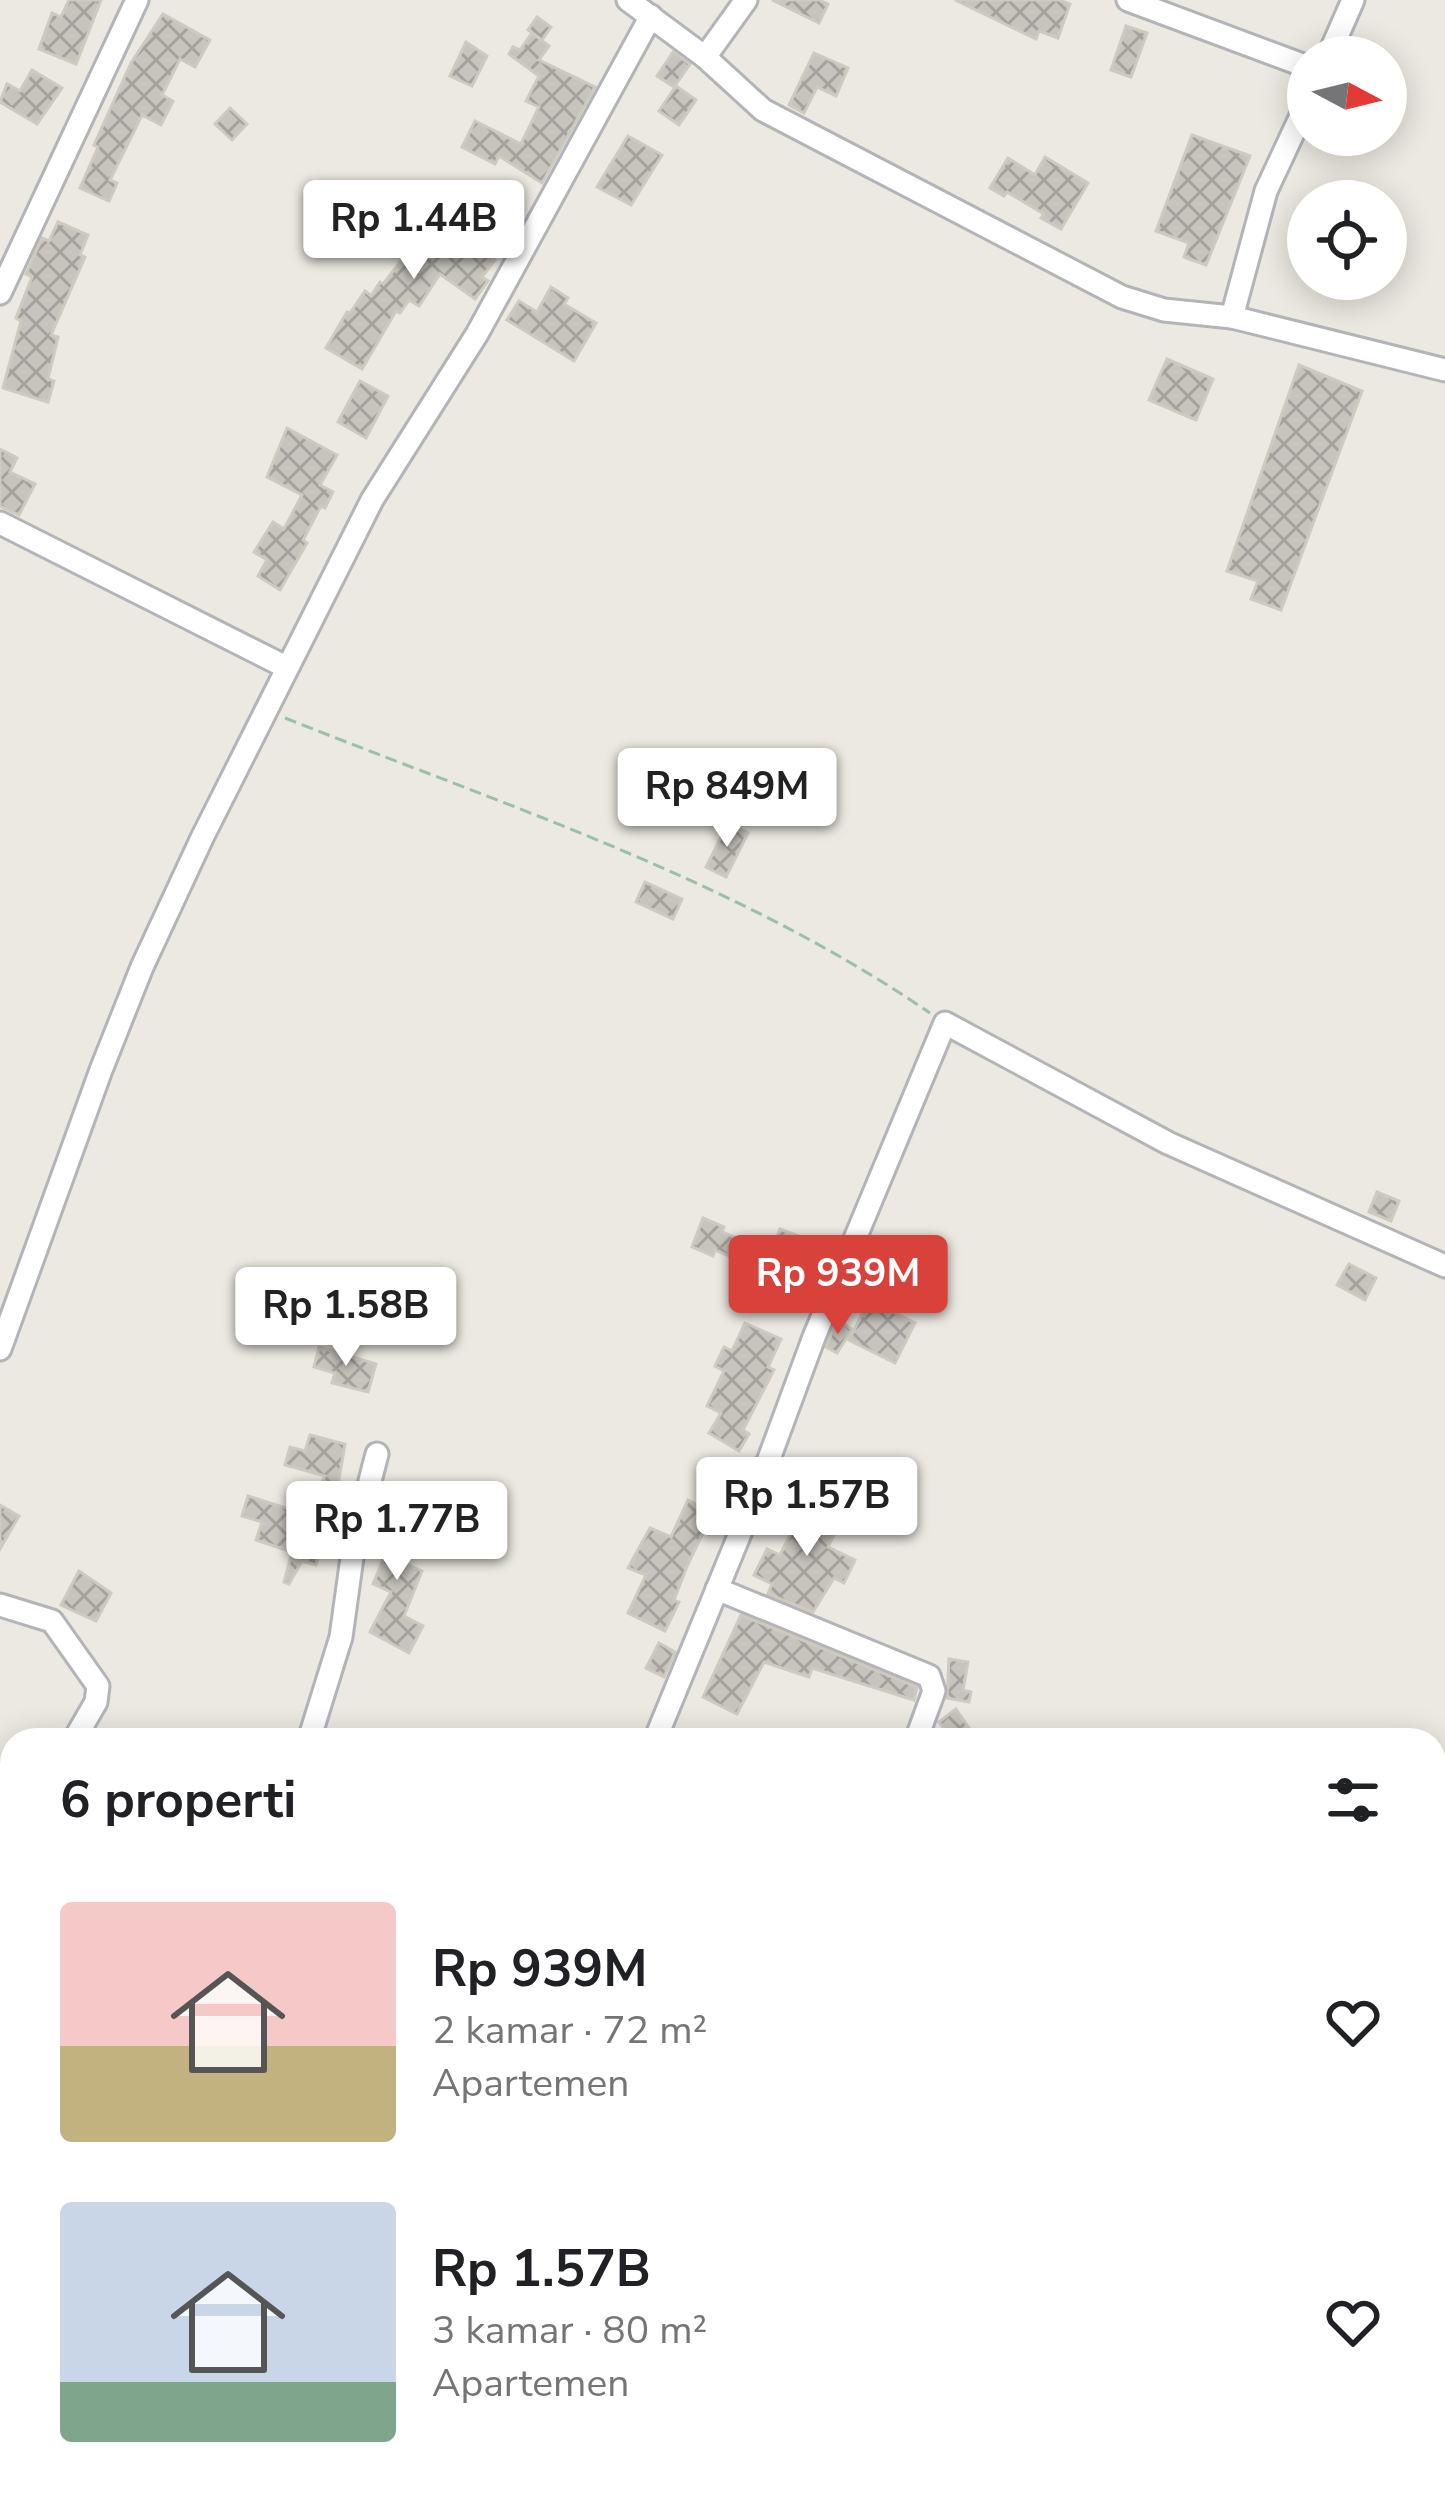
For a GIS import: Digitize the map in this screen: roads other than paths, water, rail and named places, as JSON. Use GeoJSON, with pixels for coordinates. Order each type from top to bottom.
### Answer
{"type":"FeatureCollection","features":[{"type":"Feature","properties":{"kind":"street"},"geometry":{"type":"LineString","coordinates":[[0,293],[137,0]]}},
{"type":"Feature","properties":{"kind":"street"},"geometry":{"type":"LineString","coordinates":[[628,0],[705,57],[763,110],[1048,261],[1142,304],[1232,317],[1445,370]]}},
{"type":"Feature","properties":{"kind":"street"},"geometry":{"type":"LineString","coordinates":[[705,57],[746,0]]}},
{"type":"Feature","properties":{"kind":"street"},"geometry":{"type":"LineString","coordinates":[[1128,0],[1287,59]]}},
{"type":"Feature","properties":{"kind":"street"},"geometry":{"type":"LineString","coordinates":[[1337,36],[1353,0]]}},
{"type":"Feature","properties":{"kind":"street"},"geometry":{"type":"LineString","coordinates":[[0,1349],[142,967],[286,667],[372,500],[487,317],[650,16]]}},
{"type":"Feature","properties":{"kind":"street"},"geometry":{"type":"LineString","coordinates":[[1232,317],[1266,191],[1287,146]]}},
{"type":"Feature","properties":{"kind":"street"},"geometry":{"type":"LineString","coordinates":[[0,523],[286,667]]}},
{"type":"Feature","properties":{"kind":"street"},"geometry":{"type":"LineString","coordinates":[[660,1728],[814,1336],[945,1023],[1168,1142],[1445,1266]]}},
{"type":"Feature","properties":{"kind":"street"},"geometry":{"type":"LineString","coordinates":[[313,1728],[341,1636],[354,1543],[376,1454]]}},
{"type":"Feature","properties":{"kind":"street"},"geometry":{"type":"LineString","coordinates":[[717,1589],[929,1676],[934,1691],[920,1728]]}},
{"type":"Feature","properties":{"kind":"street"},"geometry":{"type":"LineString","coordinates":[[0,1605],[52,1621],[98,1686],[96,1702],[81,1728]]}}]}
